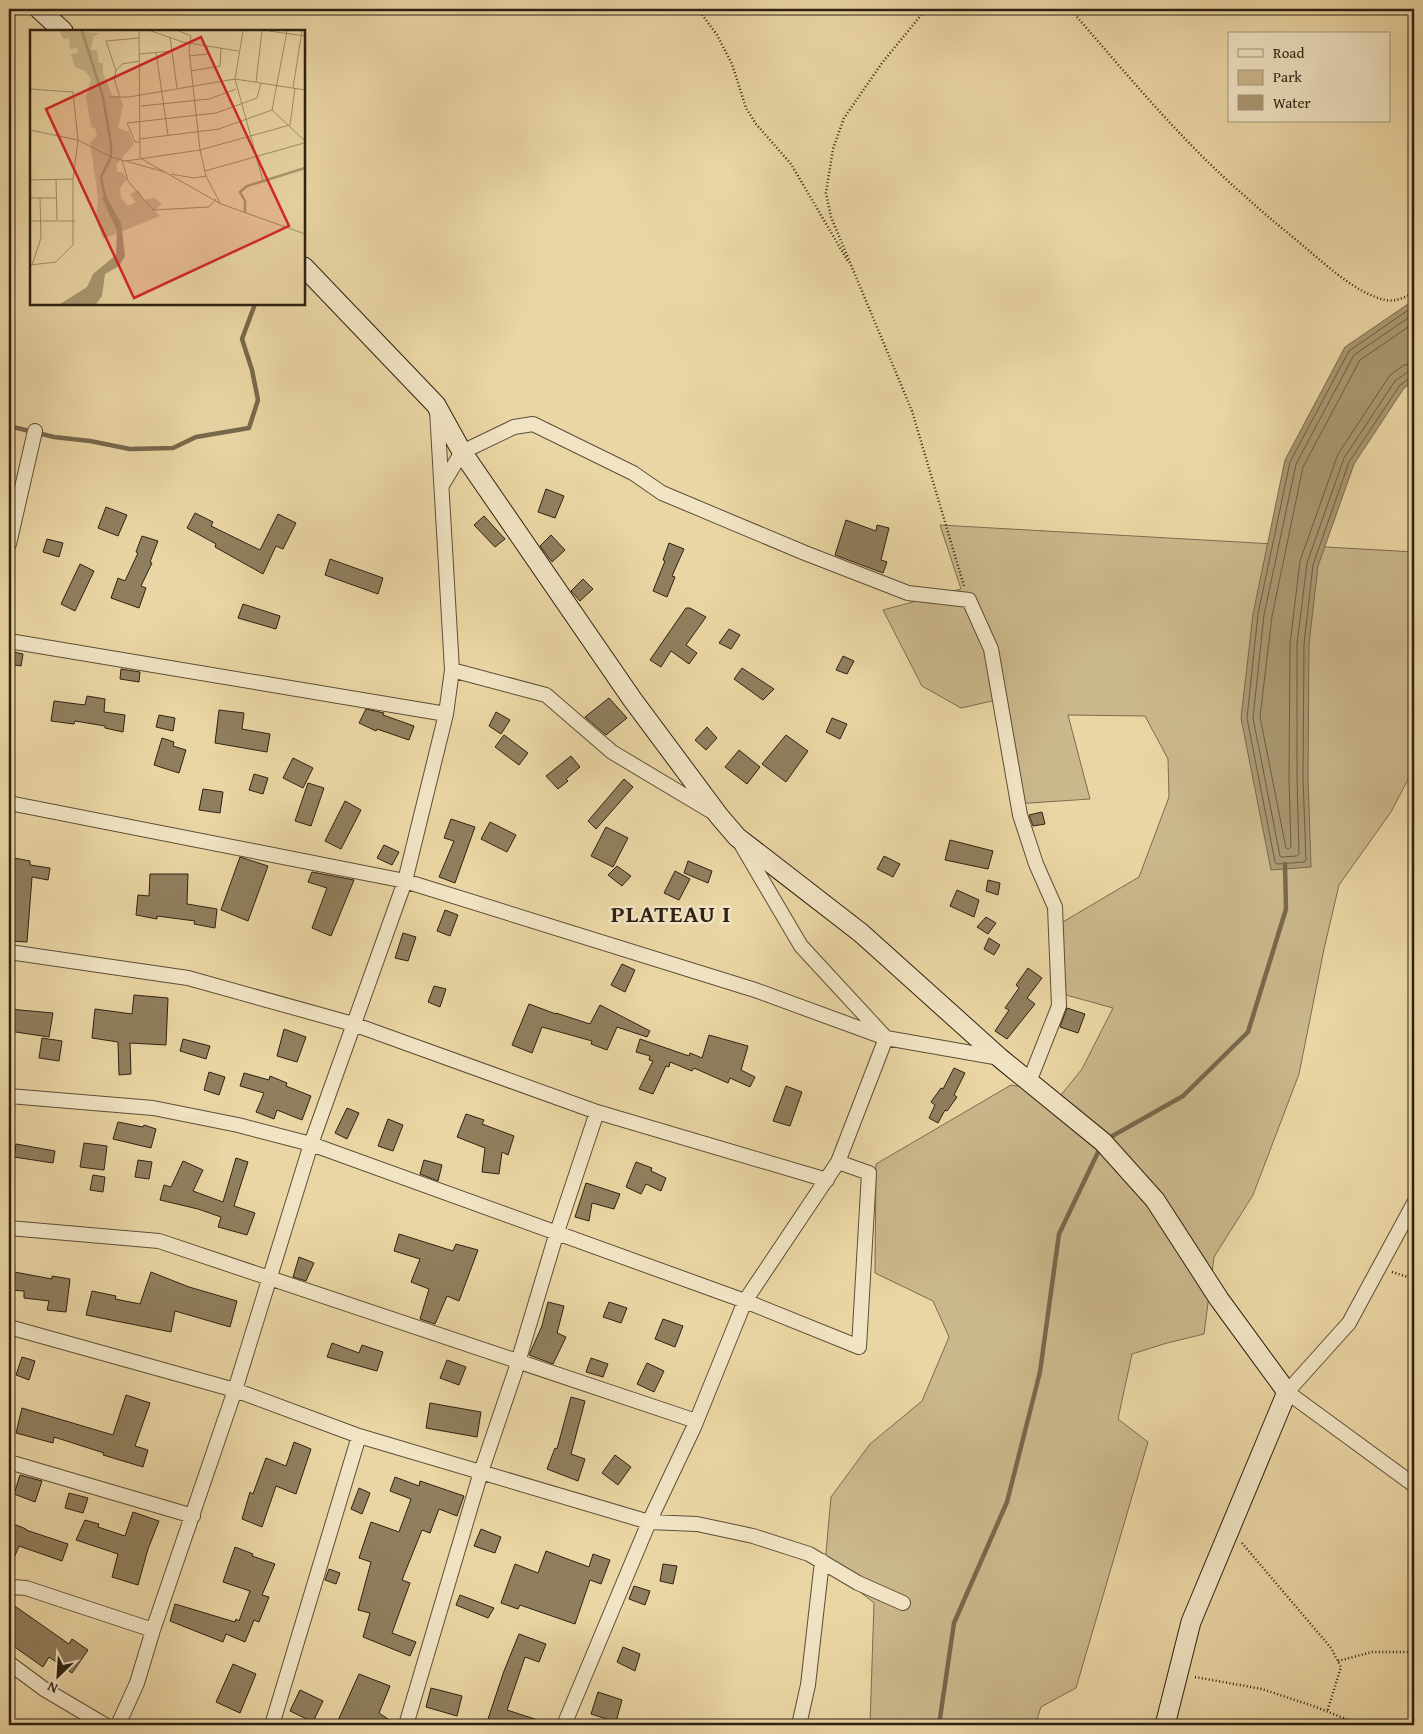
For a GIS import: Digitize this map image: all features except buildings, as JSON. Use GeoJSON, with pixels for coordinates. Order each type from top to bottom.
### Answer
{"type":"FeatureCollection","features":[{"type":"Feature","properties":{"kind":"street"},"geometry":{"type":"LineString","coordinates":[[39,9],[62,30]]}},
{"type":"Feature","properties":{"kind":"street"},"geometry":{"type":"LineString","coordinates":[[305,269],[436,405],[462,452],[632,699],[719,816],[737,837],[801,946],[886,1038]]}},
{"type":"Feature","properties":{"kind":"street"},"geometry":{"type":"LineString","coordinates":[[118,1725],[137,1682],[235,1390],[311,1144],[405,881],[446,714],[452,670],[436,405]]}},
{"type":"Feature","properties":{"kind":"street"},"geometry":{"type":"LineString","coordinates":[[442,485],[462,452],[514,427],[533,424],[633,473],[662,493],[805,553],[908,593],[969,600],[992,649],[1020,815],[1036,864],[1055,907],[1059,1006],[1029,1082]]}},
{"type":"Feature","properties":{"kind":"street"},"geometry":{"type":"LineString","coordinates":[[9,544],[35,431]]}},
{"type":"Feature","properties":{"kind":"street"},"geometry":{"type":"LineString","coordinates":[[9,641],[446,714]]}},
{"type":"Feature","properties":{"kind":"street"},"geometry":{"type":"LineString","coordinates":[[452,670],[546,695],[612,752],[719,816]]}},
{"type":"Feature","properties":{"kind":"street"},"geometry":{"type":"LineString","coordinates":[[9,803],[405,881],[755,990],[886,1038],[1000,1058]]}},
{"type":"Feature","properties":{"kind":"street"},"geometry":{"type":"LineString","coordinates":[[737,837],[861,933],[1000,1058],[1103,1142],[1155,1200],[1219,1299],[1287,1392],[1414,1485]]}},
{"type":"Feature","properties":{"kind":"street"},"geometry":{"type":"LineString","coordinates":[[9,952],[188,978],[353,1024],[597,1112],[827,1180]]}},
{"type":"Feature","properties":{"kind":"street"},"geometry":{"type":"LineString","coordinates":[[564,1725],[649,1522],[696,1421],[745,1301],[838,1162],[886,1038]]}},
{"type":"Feature","properties":{"kind":"street"},"geometry":{"type":"LineString","coordinates":[[9,1096],[154,1108],[238,1125],[311,1144],[745,1301],[859,1347],[869,1173],[838,1162]]}},
{"type":"Feature","properties":{"kind":"street"},"geometry":{"type":"LineString","coordinates":[[406,1725],[481,1472],[519,1362],[557,1232],[597,1112]]}},
{"type":"Feature","properties":{"kind":"street"},"geometry":{"type":"LineString","coordinates":[[1165,1725],[1191,1622],[1287,1392],[1349,1323],[1414,1203]]}},
{"type":"Feature","properties":{"kind":"street"},"geometry":{"type":"LineString","coordinates":[[9,1228],[159,1241],[696,1421]]}},
{"type":"Feature","properties":{"kind":"street"},"geometry":{"type":"LineString","coordinates":[[9,1327],[235,1390],[359,1436],[649,1522],[697,1524],[753,1536],[809,1554],[858,1583],[903,1603]]}},
{"type":"Feature","properties":{"kind":"street"},"geometry":{"type":"LineString","coordinates":[[272,1725],[359,1436]]}},
{"type":"Feature","properties":{"kind":"street"},"geometry":{"type":"LineString","coordinates":[[9,1462],[193,1516]]}},
{"type":"Feature","properties":{"kind":"street"},"geometry":{"type":"LineString","coordinates":[[800,1725],[808,1685],[822,1561]]}},
{"type":"Feature","properties":{"kind":"street"},"geometry":{"type":"LineString","coordinates":[[9,1591],[13,1587],[26,1588],[153,1630]]}},
{"type":"Feature","properties":{"kind":"street"},"geometry":{"type":"LineString","coordinates":[[9,1663],[44,1689],[105,1725]]}},
{"type":"Feature","properties":{"kind":"path"},"geometry":{"type":"LineString","coordinates":[[698,9],[717,35],[732,64],[746,108],[756,124],[790,164],[855,273]]}},
{"type":"Feature","properties":{"kind":"path"},"geometry":{"type":"LineString","coordinates":[[926,9],[882,63],[844,118],[833,150],[826,193],[831,217],[912,411],[969,600]]}},
{"type":"Feature","properties":{"kind":"path"},"geometry":{"type":"LineString","coordinates":[[1070,9],[1132,80],[1244,197],[1332,270],[1365,292],[1387,300],[1402,298],[1414,293]]}},
{"type":"Feature","properties":{"kind":"path"},"geometry":{"type":"LineString","coordinates":[[1379,1268],[1414,1279]]}},
{"type":"Feature","properties":{"kind":"path"},"geometry":{"type":"LineString","coordinates":[[1230,1528],[1331,1648],[1338,1661],[1341,1667],[1327,1712]]}},
{"type":"Feature","properties":{"kind":"path"},"geometry":{"type":"LineString","coordinates":[[1338,1661],[1372,1652],[1414,1652]]}},
{"type":"Feature","properties":{"kind":"path"},"geometry":{"type":"LineString","coordinates":[[1178,1674],[1262,1689],[1361,1725]]}},
{"type":"Feature","properties":{"kind":"green space"},"geometry":{"type":"Polygon","coordinates":[[[940,525],[1414,552],[1414,768],[1391,812],[1339,885],[1299,1074],[1253,1195],[1214,1257],[1204,1334],[1132,1354],[1118,1419],[1148,1442],[1076,1688],[1041,1707],[1035,1725],[870,1725],[874,1603],[825,1564],[831,1497],[870,1444],[922,1401],[949,1337],[933,1301],[875,1273],[876,1164],[1011,1085],[1061,1095],[1082,1069],[1113,1008],[1066,995],[1056,926],[1139,877],[1169,797],[1168,759],[1145,716],[1068,715],[1090,799],[1015,804],[1001,699],[961,708],[922,686],[883,610],[961,589],[940,525]]]}},
{"type":"Feature","properties":{"kind":"water"},"geometry":{"type":"Polygon","coordinates":[[[1414,300],[1414,381],[1404,388],[1354,464],[1318,566],[1309,644],[1308,778],[1311,867],[1271,870],[1241,718],[1253,614],[1285,460],[1345,347],[1414,300]]]}},
{"type":"Feature","properties":{"kind":"waterway"},"geometry":{"type":"LineString","coordinates":[[9,426],[54,437],[90,441],[130,449],[173,448],[196,437],[249,428],[258,400],[252,370],[242,339],[255,305]]}},
{"type":"Feature","properties":{"kind":"waterway"},"geometry":{"type":"LineString","coordinates":[[1107,1139],[1183,1096],[1248,1032],[1286,909],[1285,864]]}},
{"type":"Feature","properties":{"kind":"waterway"},"geometry":{"type":"LineString","coordinates":[[939,1725],[954,1623],[1007,1502],[1040,1372],[1059,1234],[1101,1146]]}},
{"type":"Feature","properties":{"kind":"district","name":"PLATEAU I"},"geometry":{"type":"Point","coordinates":[671,914]}}]}
